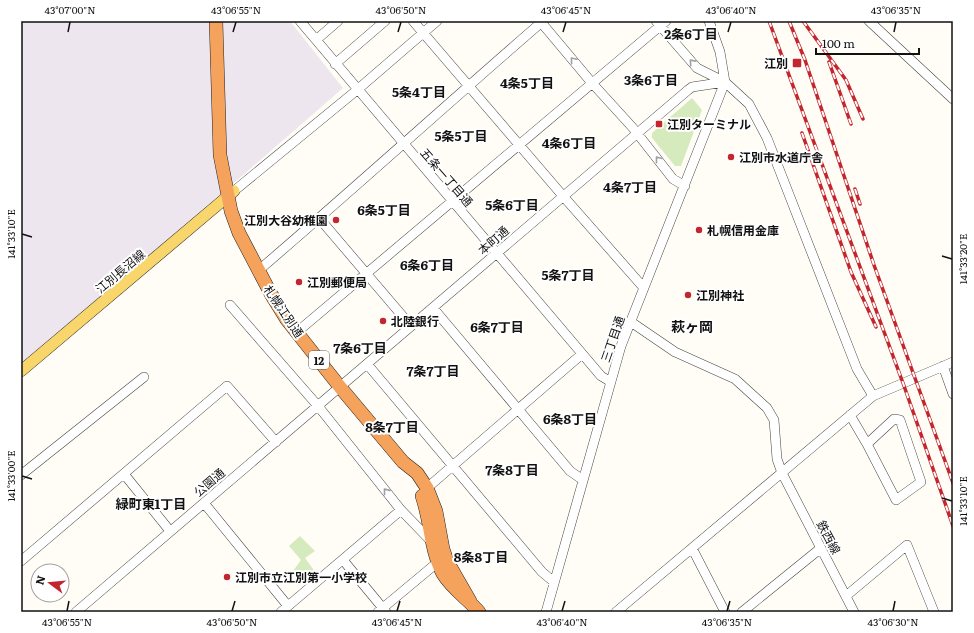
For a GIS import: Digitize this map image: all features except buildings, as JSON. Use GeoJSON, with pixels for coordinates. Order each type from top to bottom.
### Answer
{"type":"FeatureCollection","features":[{"type":"Feature","properties":{"kind":"highway","name":"札幌江別通"},"geometry":{"type":"LineString","coordinates":[[216,21],[222,136]]}},
{"type":"Feature","properties":{"kind":"highway","name":"札幌江別通"},"geometry":{"type":"LineString","coordinates":[[224,21],[222,173],[231,194],[239,233],[249,249],[258,270],[278,307],[340,387],[403,462],[421,494],[426,507],[431,541],[438,562],[450,583],[470,601],[479,612]]}},
{"type":"Feature","properties":{"kind":"highway","name":"札幌江別通"},"geometry":{"type":"LineString","coordinates":[[403,462],[417,473],[427,488],[436,512],[443,549],[470,601]]}},
{"type":"Feature","properties":{"kind":"main road","name":"江別長沼線"},"geometry":{"type":"LineString","coordinates":[[21,371],[231,194]]}},
{"type":"Feature","properties":{"kind":"street","name":"五条一丁目通"},"geometry":{"type":"LineString","coordinates":[[300,21],[582,354],[601,376],[611,382]]}},
{"type":"Feature","properties":{"kind":"street"},"geometry":{"type":"LineString","coordinates":[[316,40],[338,21]]}},
{"type":"Feature","properties":{"kind":"street"},"geometry":{"type":"LineString","coordinates":[[335,64],[385,21]]}},
{"type":"Feature","properties":{"kind":"street"},"geometry":{"type":"LineString","coordinates":[[413,21],[644,288]]}},
{"type":"Feature","properties":{"kind":"street"},"geometry":{"type":"LineString","coordinates":[[231,194],[358,90],[437,21]]}},
{"type":"Feature","properties":{"kind":"street"},"geometry":{"type":"LineString","coordinates":[[258,270],[404,145],[542,21],[592,84],[637,133],[673,179],[684,186]]}},
{"type":"Feature","properties":{"kind":"street"},"geometry":{"type":"LineString","coordinates":[[709,21],[720,52],[725,82]]}},
{"type":"Feature","properties":{"kind":"street"},"geometry":{"type":"LineString","coordinates":[[868,21],[953,98]]}},
{"type":"Feature","properties":{"kind":"street"},"geometry":{"type":"LineString","coordinates":[[296,332],[592,84],[661,23],[697,68],[725,82],[749,104],[764,131],[857,368],[873,396]]}},
{"type":"Feature","properties":{"kind":"street","name":"本町通"},"geometry":{"type":"LineString","coordinates":[[340,387],[692,87],[725,82]]}},
{"type":"Feature","properties":{"kind":"street","name":"三丁目通"},"geometry":{"type":"LineString","coordinates":[[546,612],[621,346],[725,82]]}},
{"type":"Feature","properties":{"kind":"street"},"geometry":{"type":"LineString","coordinates":[[319,218],[411,326]]}},
{"type":"Feature","properties":{"kind":"street"},"geometry":{"type":"LineString","coordinates":[[230,305],[318,406],[401,510],[431,541]]}},
{"type":"Feature","properties":{"kind":"street"},"geometry":{"type":"LineString","coordinates":[[433,308],[570,471],[583,480]]}},
{"type":"Feature","properties":{"kind":"street","name":"鉄西線"},"geometry":{"type":"LineString","coordinates":[[631,322],[675,352],[735,379],[767,408],[774,420],[777,459],[782,473],[854,612]]}},
{"type":"Feature","properties":{"kind":"street"},"geometry":{"type":"LineString","coordinates":[[427,488],[582,354]]}},
{"type":"Feature","properties":{"kind":"street"},"geometry":{"type":"LineString","coordinates":[[616,612],[873,396],[953,362]]}},
{"type":"Feature","properties":{"kind":"street"},"geometry":{"type":"LineString","coordinates":[[367,364],[542,572],[554,582]]}},
{"type":"Feature","properties":{"kind":"street"},"geometry":{"type":"LineString","coordinates":[[943,366],[953,394]]}},
{"type":"Feature","properties":{"kind":"street"},"geometry":{"type":"LineString","coordinates":[[21,475],[144,377]]}},
{"type":"Feature","properties":{"kind":"street"},"geometry":{"type":"LineString","coordinates":[[21,561],[227,386],[276,442]]}},
{"type":"Feature","properties":{"kind":"street","name":"公園通"},"geometry":{"type":"LineString","coordinates":[[76,612],[340,387]]}},
{"type":"Feature","properties":{"kind":"street"},"geometry":{"type":"LineString","coordinates":[[850,416],[867,444],[896,500],[921,482],[900,420],[894,419],[867,444]]}},
{"type":"Feature","properties":{"kind":"street"},"geometry":{"type":"LineString","coordinates":[[124,474],[170,531]]}},
{"type":"Feature","properties":{"kind":"street"},"geometry":{"type":"LineString","coordinates":[[204,503],[285,609],[401,510]]}},
{"type":"Feature","properties":{"kind":"street"},"geometry":{"type":"LineString","coordinates":[[846,596],[907,545],[934,612]]}},
{"type":"Feature","properties":{"kind":"street"},"geometry":{"type":"LineString","coordinates":[[692,548],[725,612]]}},
{"type":"Feature","properties":{"kind":"street"},"geometry":{"type":"LineString","coordinates":[[742,612],[821,548]]}},
{"type":"Feature","properties":{"kind":"street"},"geometry":{"type":"LineString","coordinates":[[343,560],[382,611],[438,562]]}},
{"type":"Feature","properties":{"kind":"shaded area"},"geometry":{"type":"Polygon","coordinates":[[[21,21],[290,21],[343,88],[21,364],[21,21]]]}},
{"type":"Feature","properties":{"kind":"green space"},"geometry":{"type":"Polygon","coordinates":[[[692,98],[702,110],[681,166],[675,166],[652,138],[652,133],[692,98]]]}},
{"type":"Feature","properties":{"kind":"green space"},"geometry":{"type":"Polygon","coordinates":[[[300,536],[315,551],[305,558],[316,573],[304,584],[293,571],[301,560],[289,546],[300,536]]]}},
{"type":"Feature","properties":{"kind":"railway"},"geometry":{"type":"LineString","coordinates":[[769,21],[903,383],[953,526]]}},
{"type":"Feature","properties":{"kind":"railway"},"geometry":{"type":"LineString","coordinates":[[789,21],[805,60],[874,265],[953,483]]}},
{"type":"Feature","properties":{"kind":"railway"},"geometry":{"type":"LineString","coordinates":[[803,21],[846,80],[863,119]]}},
{"type":"Feature","properties":{"kind":"railway"},"geometry":{"type":"LineString","coordinates":[[829,62],[851,124]]}},
{"type":"Feature","properties":{"kind":"railway"},"geometry":{"type":"LineString","coordinates":[[802,133],[851,272],[876,327]]}},
{"type":"Feature","properties":{"kind":"railway"},"geometry":{"type":"LineString","coordinates":[[855,189],[860,204]]}},
{"type":"Feature","properties":{"kind":"place","name":"江別"},"geometry":{"type":"Point","coordinates":[797,63]}},
{"type":"Feature","properties":{"kind":"place","name":"江別ターミナル"},"geometry":{"type":"Point","coordinates":[659,124]}},
{"type":"Feature","properties":{"kind":"place","name":"江別市水道庁舎"},"geometry":{"type":"Point","coordinates":[731,157]}},
{"type":"Feature","properties":{"kind":"place","name":"江別大谷幼稚園"},"geometry":{"type":"Point","coordinates":[336,220]}},
{"type":"Feature","properties":{"kind":"place","name":"札幌信用金庫"},"geometry":{"type":"Point","coordinates":[699,230]}},
{"type":"Feature","properties":{"kind":"place","name":"江別郵便局"},"geometry":{"type":"Point","coordinates":[299,282]}},
{"type":"Feature","properties":{"kind":"place","name":"江別神社"},"geometry":{"type":"Point","coordinates":[688,295]}},
{"type":"Feature","properties":{"kind":"place","name":"北陸銀行"},"geometry":{"type":"Point","coordinates":[383,321]}},
{"type":"Feature","properties":{"kind":"place","name":"江別市立江別第一小学校"},"geometry":{"type":"Point","coordinates":[227,577]}},
{"type":"Feature","properties":{"kind":"district","name":"2条6丁目"},"geometry":{"type":"Point","coordinates":[691,33]}},
{"type":"Feature","properties":{"kind":"district","name":"3条6丁目"},"geometry":{"type":"Point","coordinates":[651,79]}},
{"type":"Feature","properties":{"kind":"district","name":"4条5丁目"},"geometry":{"type":"Point","coordinates":[527,82]}},
{"type":"Feature","properties":{"kind":"district","name":"5条4丁目"},"geometry":{"type":"Point","coordinates":[419,91]}},
{"type":"Feature","properties":{"kind":"district","name":"5条5丁目"},"geometry":{"type":"Point","coordinates":[461,135]}},
{"type":"Feature","properties":{"kind":"district","name":"4条6丁目"},"geometry":{"type":"Point","coordinates":[569,142]}},
{"type":"Feature","properties":{"kind":"district","name":"4条7丁目"},"geometry":{"type":"Point","coordinates":[630,186]}},
{"type":"Feature","properties":{"kind":"district","name":"5条6丁目"},"geometry":{"type":"Point","coordinates":[512,204]}},
{"type":"Feature","properties":{"kind":"district","name":"6条5丁目"},"geometry":{"type":"Point","coordinates":[384,209]}},
{"type":"Feature","properties":{"kind":"district","name":"6条6丁目"},"geometry":{"type":"Point","coordinates":[427,264]}},
{"type":"Feature","properties":{"kind":"district","name":"5条7丁目"},"geometry":{"type":"Point","coordinates":[568,274]}},
{"type":"Feature","properties":{"kind":"district","name":"6条7丁目"},"geometry":{"type":"Point","coordinates":[497,326]}},
{"type":"Feature","properties":{"kind":"district","name":"萩ヶ岡"},"geometry":{"type":"Point","coordinates":[692,326]}},
{"type":"Feature","properties":{"kind":"district","name":"7条6丁目"},"geometry":{"type":"Point","coordinates":[360,347]}},
{"type":"Feature","properties":{"kind":"district","name":"7条7丁目"},"geometry":{"type":"Point","coordinates":[433,370]}},
{"type":"Feature","properties":{"kind":"district","name":"6条8丁目"},"geometry":{"type":"Point","coordinates":[570,418]}},
{"type":"Feature","properties":{"kind":"district","name":"8条7丁目"},"geometry":{"type":"Point","coordinates":[392,426]}},
{"type":"Feature","properties":{"kind":"district","name":"7条8丁目"},"geometry":{"type":"Point","coordinates":[512,469]}},
{"type":"Feature","properties":{"kind":"district","name":"緑町東1丁目"},"geometry":{"type":"Point","coordinates":[151,503]}},
{"type":"Feature","properties":{"kind":"district","name":"8条8丁目"},"geometry":{"type":"Point","coordinates":[481,556]}}]}
